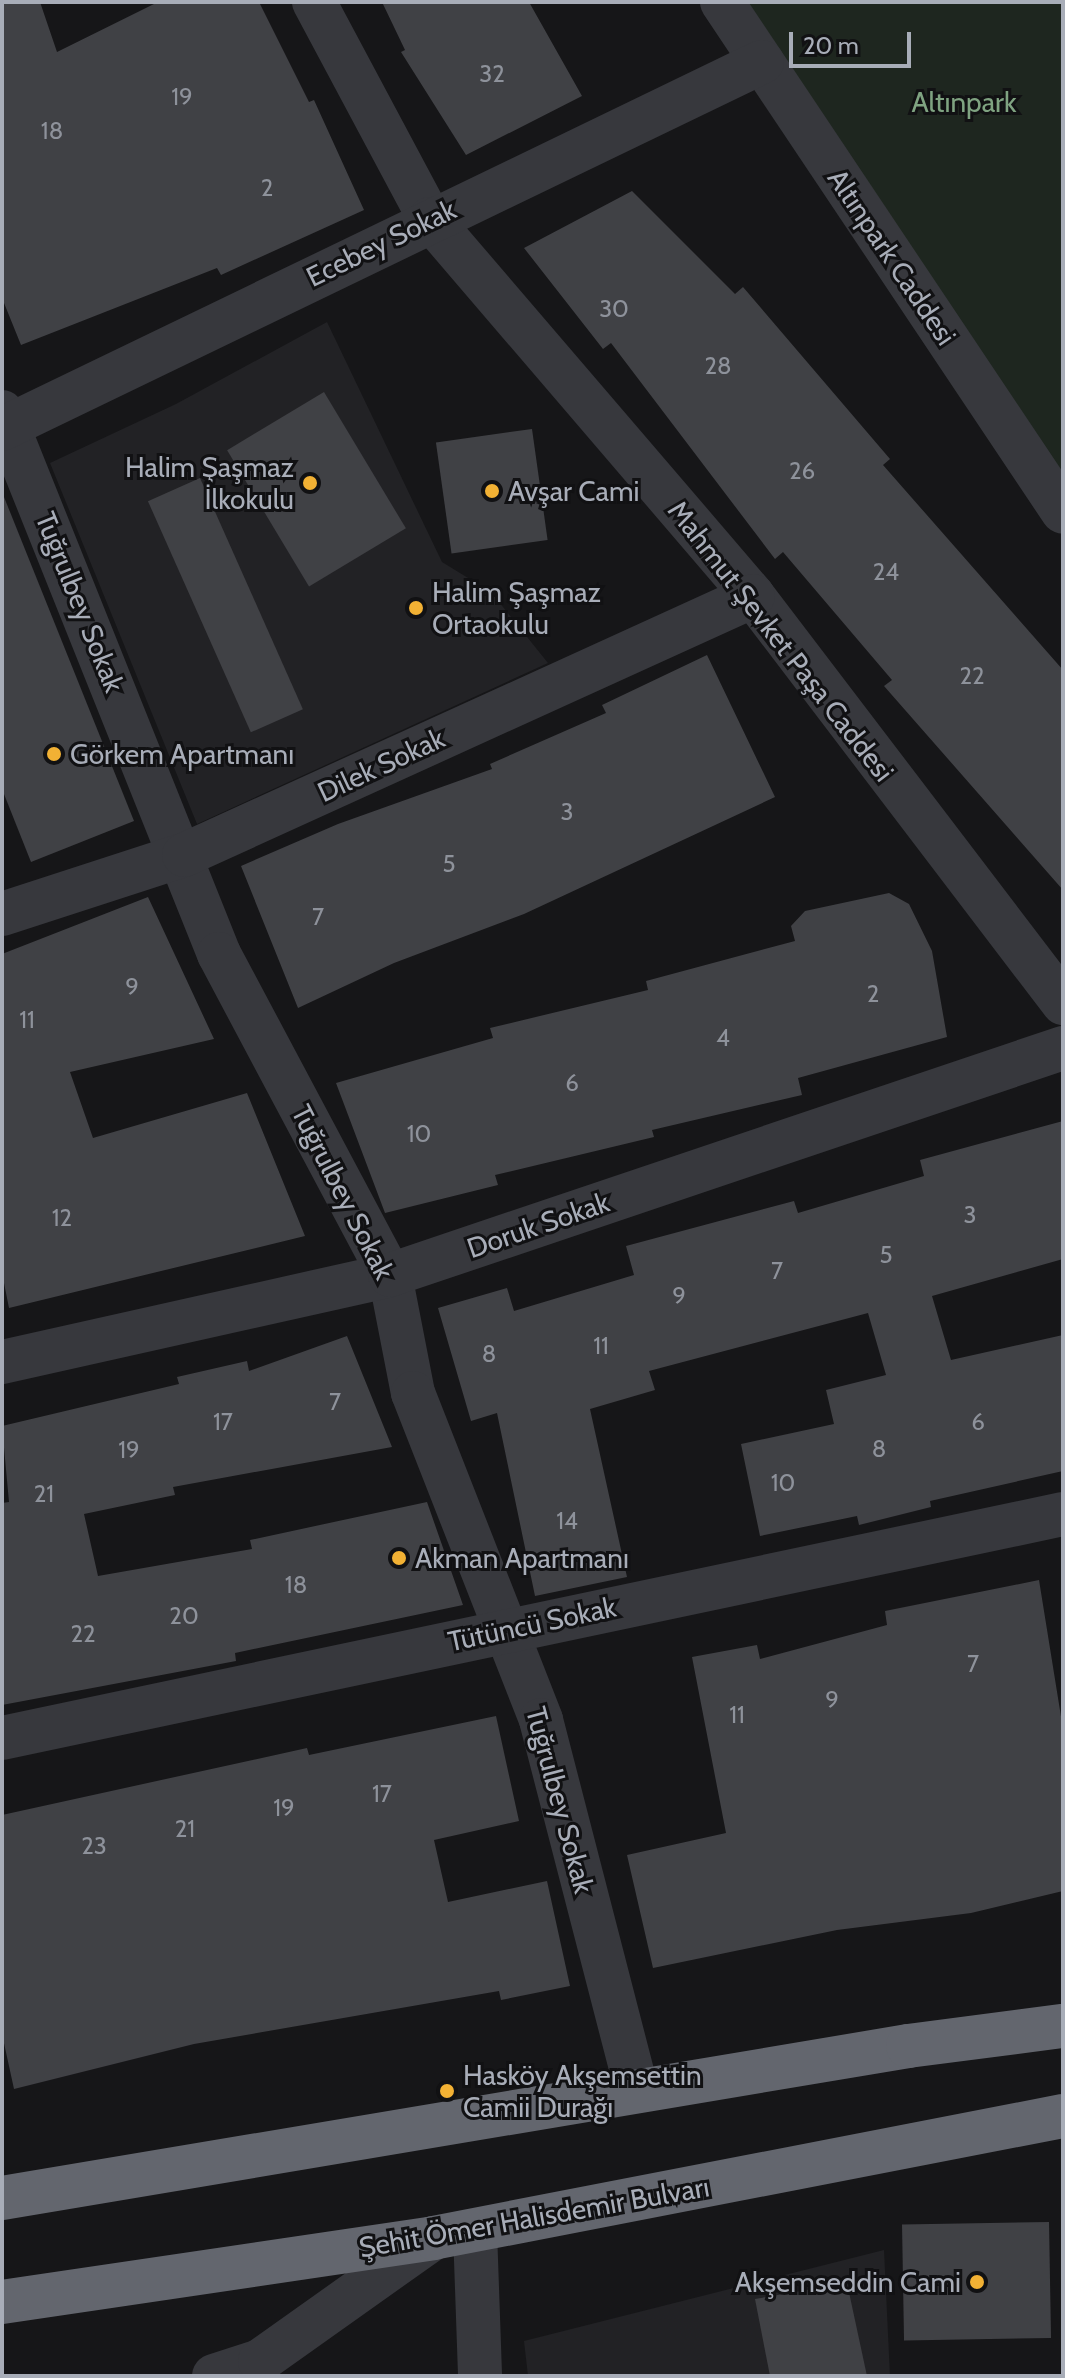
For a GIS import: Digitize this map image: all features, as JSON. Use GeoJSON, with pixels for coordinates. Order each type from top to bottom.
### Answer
{"type":"FeatureCollection","features":[{"type":"Feature","properties":{"kind":"highway"},"geometry":{"type":"LineString","coordinates":[[2,2198],[637,2091],[1063,2026]]}},
{"type":"Feature","properties":{"kind":"highway","name":"Şehit Ömer Halisdemir Bulvarı"},"geometry":{"type":"LineString","coordinates":[[2,2302],[454,2234],[1063,2116]]}},
{"type":"Feature","properties":{"kind":"street","name":"Mahmut Şevket Paşa Caddesi"},"geometry":{"type":"LineString","coordinates":[[314,2],[430,219],[753,596],[1063,1003]]}},
{"type":"Feature","properties":{"kind":"street","name":"Altınpark Caddesi"},"geometry":{"type":"LineString","coordinates":[[722,2],[1063,512]]}},
{"type":"Feature","properties":{"kind":"street","name":"Ecebey Sokak"},"geometry":{"type":"LineString","coordinates":[[4,422],[762,62]]}},
{"type":"Feature","properties":{"kind":"street","name":"Tuğrulbey Sokak"},"geometry":{"type":"LineString","coordinates":[[4,422],[184,855],[219,954],[390,1275],[413,1393],[541,1720],[637,2091]]}},
{"type":"Feature","properties":{"kind":"street","name":"Dilek Sokak"},"geometry":{"type":"LineString","coordinates":[[2,914],[184,855],[753,596]]}},
{"type":"Feature","properties":{"kind":"street","name":"Doruk Sokak"},"geometry":{"type":"LineString","coordinates":[[2,1362],[390,1275],[1063,1048]]}},
{"type":"Feature","properties":{"kind":"street","name":"Tütüncü Sokak"},"geometry":{"type":"LineString","coordinates":[[2,1738],[506,1629],[1063,1514]]}},
{"type":"Feature","properties":{"kind":"street"},"geometry":{"type":"LineString","coordinates":[[214,2376],[260,2361],[454,2234],[480,2376]]}},
{"type":"Feature","properties":{"kind":"shaded area","name":"Halim Şaşmaz Ortaokulu"},"geometry":{"type":"Polygon","coordinates":[[[327,322],[442,562],[491,592],[548,663],[197,824],[50,463],[176,404],[327,322]]]}},
{"type":"Feature","properties":{"kind":"shaded area"},"geometry":{"type":"Polygon","coordinates":[[[884,2250],[890,2376],[528,2376],[524,2341],[884,2250]]]}},
{"type":"Feature","properties":{"kind":"green space","name":"Altınpark"},"geometry":{"type":"Polygon","coordinates":[[[722,2],[1063,2],[1063,512],[722,2]]]}},
{"type":"Feature","properties":{"kind":"building"},"geometry":{"type":"Polygon","coordinates":[[[2,2],[40,2],[57,52],[158,2],[259,2],[309,102],[314,100],[364,210],[221,275],[217,268],[21,345],[2,298],[2,2]]]}},
{"type":"Feature","properties":{"kind":"building"},"geometry":{"type":"Polygon","coordinates":[[[382,2],[529,2],[582,96],[466,155],[401,52],[405,50],[382,2]]]}},
{"type":"Feature","properties":{"kind":"building"},"geometry":{"type":"Polygon","coordinates":[[[632,191],[735,294],[743,287],[890,459],[883,465],[1063,670],[1063,890],[884,686],[892,680],[783,552],[775,559],[611,343],[603,349],[524,248],[632,191]]]}},
{"type":"Feature","properties":{"kind":"building"},"geometry":{"type":"Polygon","coordinates":[[[324,392],[406,528],[309,586],[227,450],[324,392]]]}},
{"type":"Feature","properties":{"kind":"building","name":"Avşar Cami"},"geometry":{"type":"Polygon","coordinates":[[[532,429],[548,540],[452,553],[436,442],[532,429]]]}},
{"type":"Feature","properties":{"kind":"building"},"geometry":{"type":"Polygon","coordinates":[[[200,478],[303,709],[251,732],[148,501],[200,478]]]}},
{"type":"Feature","properties":{"kind":"building","name":"Görkem Apartmanı"},"geometry":{"type":"Polygon","coordinates":[[[4,497],[134,821],[31,862],[2,789],[4,497]]]}},
{"type":"Feature","properties":{"kind":"building"},"geometry":{"type":"Polygon","coordinates":[[[707,655],[775,797],[524,914],[394,963],[298,1008],[241,866],[338,824],[492,769],[490,764],[606,713],[602,705],[707,655]]]}},
{"type":"Feature","properties":{"kind":"building"},"geometry":{"type":"Polygon","coordinates":[[[889,893],[909,904],[932,951],[947,1037],[798,1078],[802,1095],[652,1130],[654,1137],[495,1175],[498,1185],[385,1213],[336,1083],[493,1038],[490,1028],[648,990],[646,981],[795,941],[791,926],[805,911],[889,893]]]}},
{"type":"Feature","properties":{"kind":"building"},"geometry":{"type":"Polygon","coordinates":[[[148,897],[214,1039],[70,1072],[93,1138],[247,1093],[305,1236],[9,1308],[2,1273],[2,954],[148,897]]]}},
{"type":"Feature","properties":{"kind":"building"},"geometry":{"type":"Polygon","coordinates":[[[1063,1121],[1063,1259],[932,1296],[951,1360],[1063,1335],[1063,1471],[930,1501],[931,1507],[859,1525],[857,1516],[760,1536],[741,1444],[834,1424],[826,1390],[886,1375],[868,1313],[649,1371],[655,1390],[590,1409],[627,1577],[535,1596],[497,1413],[471,1421],[438,1308],[507,1288],[514,1311],[634,1275],[626,1246],[794,1201],[798,1213],[924,1176],[920,1160],[1063,1121]]]}},
{"type":"Feature","properties":{"kind":"building"},"geometry":{"type":"Polygon","coordinates":[[[347,1336],[392,1447],[173,1487],[175,1495],[84,1514],[98,1576],[252,1549],[250,1540],[427,1502],[463,1605],[235,1653],[236,1661],[2,1705],[2,1503],[9,1502],[2,1426],[179,1384],[177,1377],[247,1361],[249,1371],[347,1336]]]}},
{"type":"Feature","properties":{"kind":"building"},"geometry":{"type":"Polygon","coordinates":[[[1039,1580],[1063,1729],[1063,1891],[971,1913],[837,1930],[653,1968],[627,1855],[726,1833],[692,1657],[757,1645],[760,1659],[887,1625],[885,1611],[1039,1580]]]}},
{"type":"Feature","properties":{"kind":"building"},"geometry":{"type":"Polygon","coordinates":[[[496,1716],[519,1821],[434,1840],[448,1902],[547,1881],[570,1986],[501,2000],[499,1991],[194,2044],[14,2089],[2,2034],[2,1815],[307,1748],[309,1755],[496,1716]]]}},
{"type":"Feature","properties":{"kind":"building","name":"Akşemseddin Cami"},"geometry":{"type":"Polygon","coordinates":[[[1049,2222],[1051,2338],[904,2341],[902,2225],[1049,2222]]]}},
{"type":"Feature","properties":{"kind":"building"},"geometry":{"type":"Polygon","coordinates":[[[847,2283],[867,2376],[770,2376],[755,2299],[847,2283]]]}},
{"type":"Feature","properties":{"kind":"place","name":"Halim Şaşmaz İlkokulu"},"geometry":{"type":"Point","coordinates":[310,483]}},
{"type":"Feature","properties":{"kind":"place","name":"Avşar Cami"},"geometry":{"type":"Point","coordinates":[492,491]}},
{"type":"Feature","properties":{"kind":"place","name":"Halim Şaşmaz Ortaokulu"},"geometry":{"type":"Point","coordinates":[416,608]}},
{"type":"Feature","properties":{"kind":"place","name":"Görkem Apartmanı"},"geometry":{"type":"Point","coordinates":[54,754]}},
{"type":"Feature","properties":{"kind":"place","name":"Akman Apartmanı"},"geometry":{"type":"Point","coordinates":[399,1558]}},
{"type":"Feature","properties":{"kind":"place","name":"Hasköy Akşemsettin Camii Durağı"},"geometry":{"type":"Point","coordinates":[447,2091]}},
{"type":"Feature","properties":{"kind":"place","name":"Akşemseddin Cami"},"geometry":{"type":"Point","coordinates":[977,2282]}}]}
